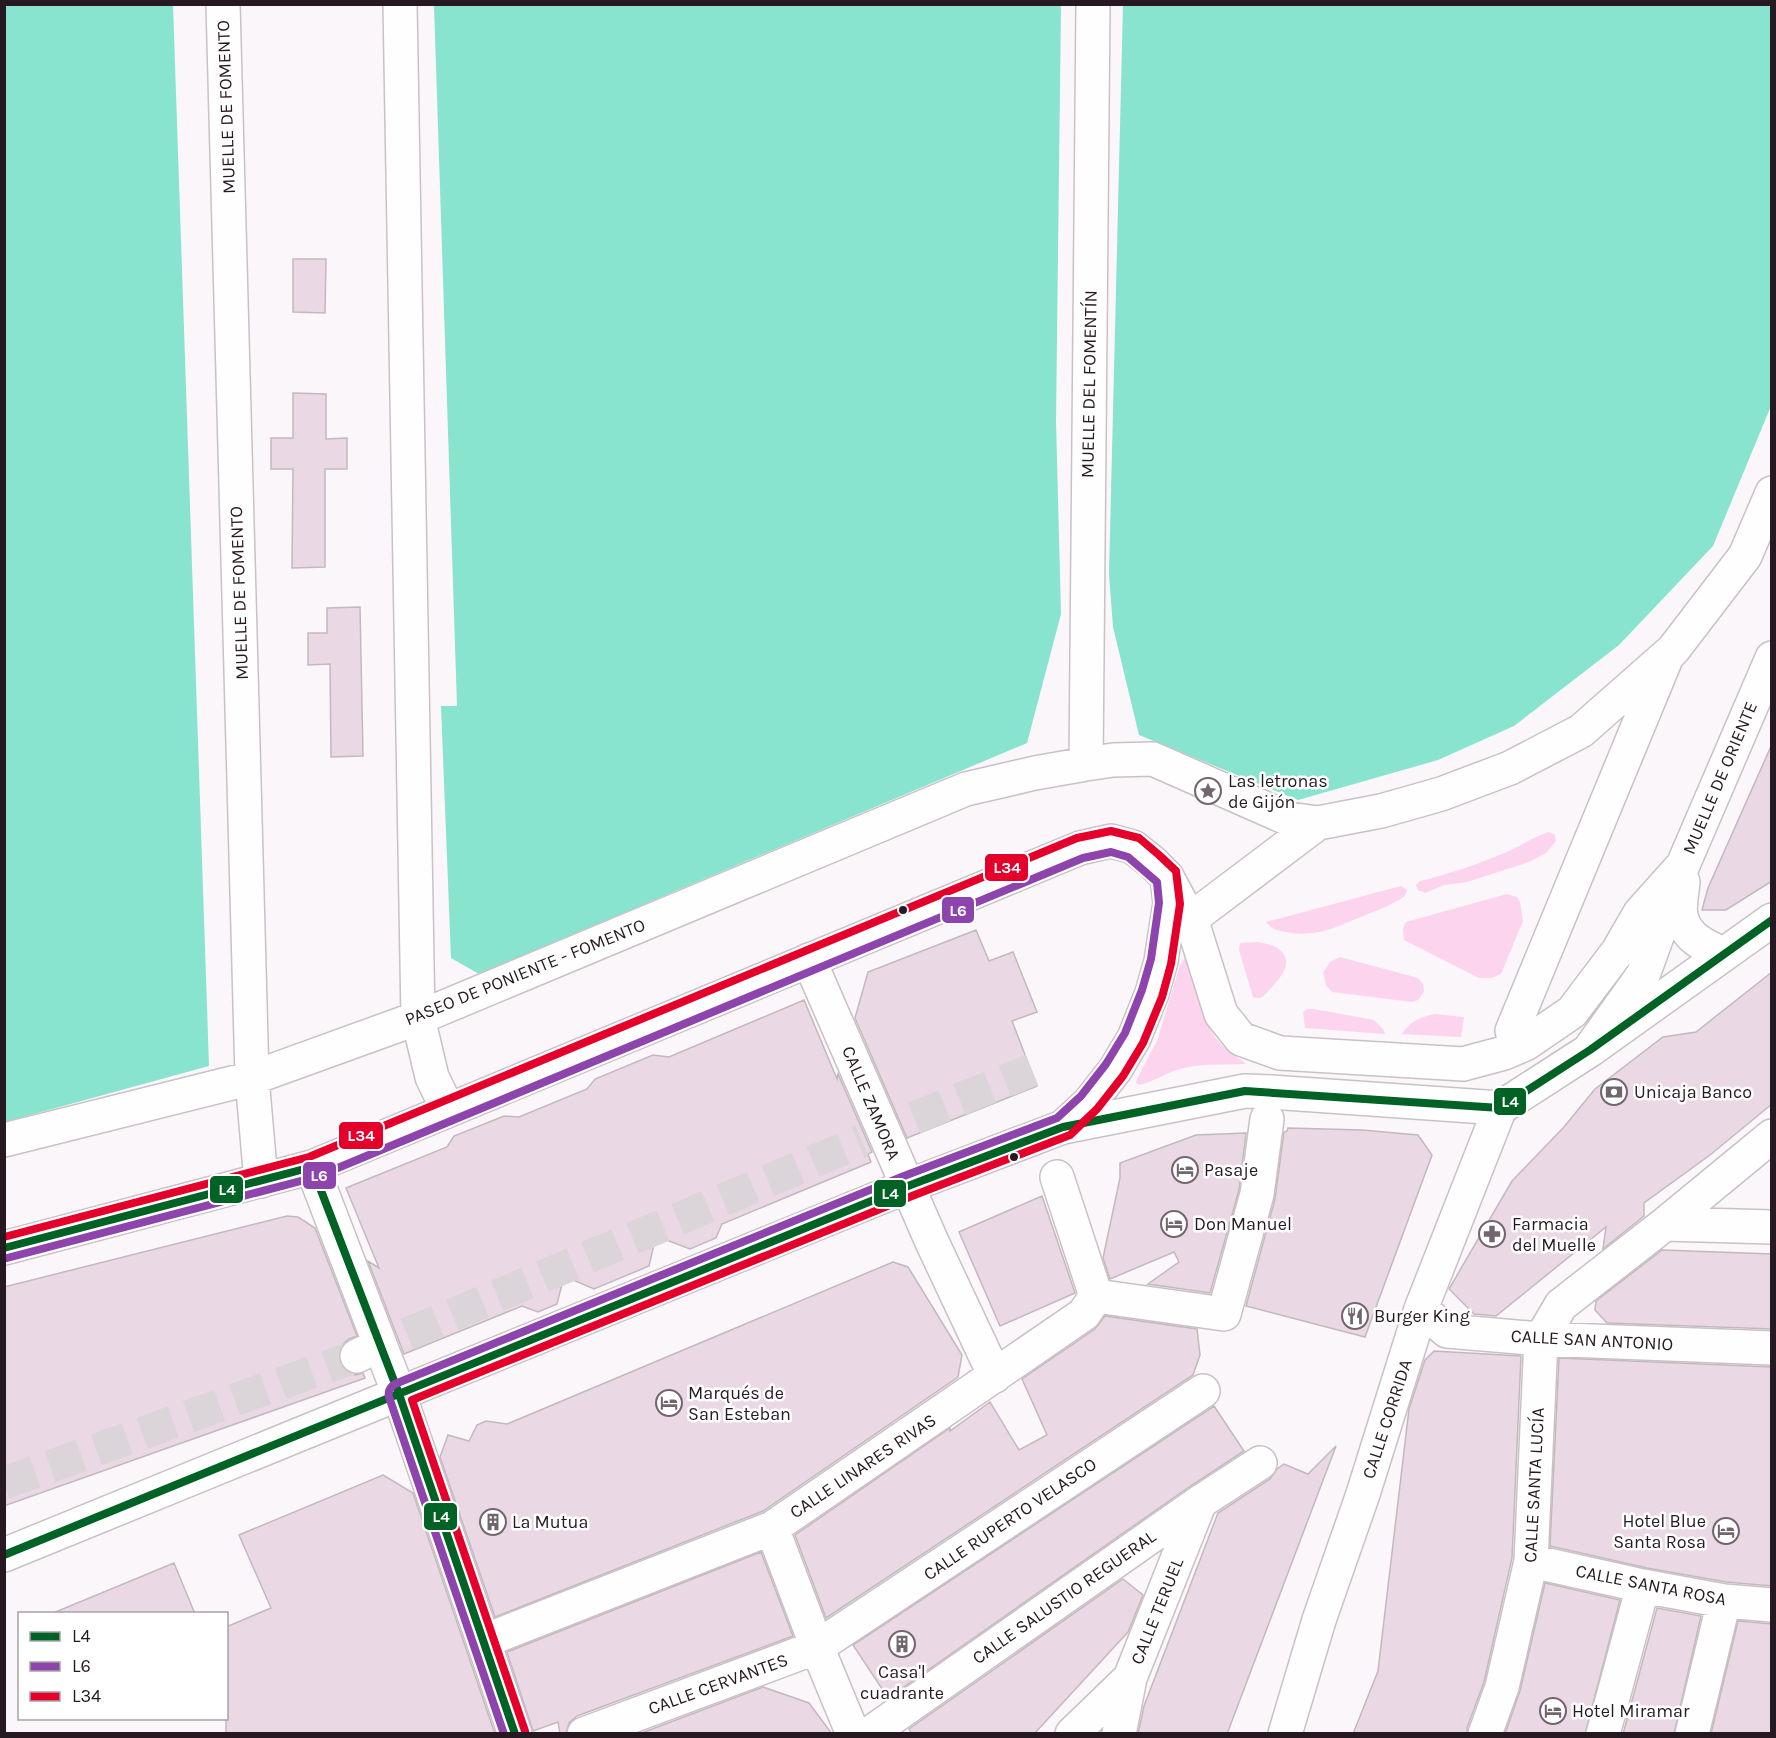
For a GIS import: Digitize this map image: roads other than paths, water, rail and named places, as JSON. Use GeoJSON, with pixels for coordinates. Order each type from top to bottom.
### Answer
{"type":"FeatureCollection","features":[{"type":"Feature","properties":{"kind":"street","name":"MUELLE DE FOMENTO"},"geometry":{"type":"LineString","coordinates":[[223,4],[252,1078],[261,1181]]}},
{"type":"Feature","properties":{"kind":"street"},"geometry":{"type":"LineString","coordinates":[[400,4],[418,1017],[432,1077],[448,1110]]}},
{"type":"Feature","properties":{"kind":"street","name":"MUELLE DEL FOMENTÍN"},"geometry":{"type":"LineString","coordinates":[[1086,764],[1093,4]]}},
{"type":"Feature","properties":{"kind":"street"},"geometry":{"type":"LineString","coordinates":[[1200,912],[1318,823],[1381,811],[1442,794],[1510,768],[1581,731],[1668,654],[1745,556],[1772,493]]}},
{"type":"Feature","properties":{"kind":"street"},"geometry":{"type":"LineString","coordinates":[[1512,1031],[1668,654]]}},
{"type":"Feature","properties":{"kind":"street","name":"MUELLE DE ORIENTE"},"geometry":{"type":"LineString","coordinates":[[1590,1050],[1643,975],[1683,865],[1772,658]]}},
{"type":"Feature","properties":{"kind":"street","name":"PASEO DE PONIENTE - FOMENTO"},"geometry":{"type":"LineString","coordinates":[[4,1140],[252,1078],[418,1017],[966,789],[1086,764],[1113,760],[1153,759],[1289,819],[1318,823]]}},
{"type":"Feature","properties":{"kind":"street","name":"MUELLE DE ORIENTE"},"geometry":{"type":"LineString","coordinates":[[4,1248],[312,1167],[1080,848],[1111,841],[1133,847],[1167,877],[1193,925],[1221,1014],[1241,1039],[1280,1053],[1463,1064],[1504,1053],[1525,1044],[1572,1012],[1618,951],[1641,913],[1683,865]]}},
{"type":"Feature","properties":{"kind":"street","name":"MUELLE DE ORIENTE"},"geometry":{"type":"LineString","coordinates":[[1683,865],[1681,916],[1688,931],[1698,942],[1723,954]]}},
{"type":"Feature","properties":{"kind":"street"},"geometry":{"type":"LineString","coordinates":[[1063,1127],[1089,1103],[1115,1070],[1137,1029],[1152,993],[1161,961],[1170,903],[1167,877]]}},
{"type":"Feature","properties":{"kind":"street"},"geometry":{"type":"LineString","coordinates":[[4,1556],[908,1186],[1063,1127],[1245,1091],[1500,1108],[1590,1050],[1772,920]]}},
{"type":"Feature","properties":{"kind":"street","name":"CALLE ZAMORA"},"geometry":{"type":"LineString","coordinates":[[809,960],[908,1186],[995,1376]]}},
{"type":"Feature","properties":{"kind":"street","name":"CALLE CORRIDA"},"geometry":{"type":"LineString","coordinates":[[1285,1734],[1319,1620],[1366,1483],[1421,1310],[1500,1108]]}},
{"type":"Feature","properties":{"kind":"street"},"geometry":{"type":"LineString","coordinates":[[1058,1177],[1096,1296],[1224,1314],[1257,1194],[1267,1119]]}},
{"type":"Feature","properties":{"kind":"street"},"geometry":{"type":"LineString","coordinates":[[1541,1339],[1561,1305],[1772,1136]]}},
{"type":"Feature","properties":{"kind":"street"},"geometry":{"type":"LineString","coordinates":[[312,1167],[399,1394],[515,1734]]}},
{"type":"Feature","properties":{"kind":"street"},"geometry":{"type":"LineString","coordinates":[[1665,1224],[1772,1227]]}},
{"type":"Feature","properties":{"kind":"street","name":"CALLE LINARES RIVAS"},"geometry":{"type":"LineString","coordinates":[[484,1641],[772,1528],[1084,1314],[1096,1296]]}},
{"type":"Feature","properties":{"kind":"street","name":"CALLE SAN ANTONIO"},"geometry":{"type":"LineString","coordinates":[[1421,1310],[1447,1331],[1541,1339],[1772,1348]]}},
{"type":"Feature","properties":{"kind":"street","name":"CALLE SANTA LUCÍA"},"geometry":{"type":"LineString","coordinates":[[1485,1734],[1502,1687],[1532,1561],[1541,1339]]}},
{"type":"Feature","properties":{"kind":"street","name":"CALLE RUPERTO VELASCO"},"geometry":{"type":"LineString","coordinates":[[817,1647],[1203,1391]]}},
{"type":"Feature","properties":{"kind":"street","name":"CALLE SALUSTIO REGUERAL"},"geometry":{"type":"LineString","coordinates":[[869,1734],[1200,1502],[1260,1463]]}},
{"type":"Feature","properties":{"kind":"street","name":"CALLE TERUEL"},"geometry":{"type":"LineString","coordinates":[[1072,1734],[1130,1678],[1200,1502]]}},
{"type":"Feature","properties":{"kind":"street"},"geometry":{"type":"LineString","coordinates":[[772,1528],[853,1734]]}},
{"type":"Feature","properties":{"kind":"street","name":"CALLE SANTA ROSA"},"geometry":{"type":"LineString","coordinates":[[1532,1561],[1643,1586],[1724,1601],[1772,1605]]}},
{"type":"Feature","properties":{"kind":"street"},"geometry":{"type":"LineString","coordinates":[[1603,1734],[1643,1586]]}},
{"type":"Feature","properties":{"kind":"street"},"geometry":{"type":"LineString","coordinates":[[1692,1734],[1724,1601]]}},
{"type":"Feature","properties":{"kind":"street","name":"CALLE CERVANTES"},"geometry":{"type":"LineString","coordinates":[[584,1734],[817,1647]]}},
{"type":"Feature","properties":{"kind":"street"},"geometry":{"type":"LineString","coordinates":[[1119,1734],[1130,1678]]}},
{"type":"Feature","properties":{"kind":"tunnel"},"geometry":{"type":"LineString","coordinates":[[914,1118],[1032,1070]]}},
{"type":"Feature","properties":{"kind":"tunnel"},"geometry":{"type":"LineString","coordinates":[[407,1334],[862,1141]]}},
{"type":"Feature","properties":{"kind":"tunnel"},"geometry":{"type":"LineString","coordinates":[[4,1483],[357,1356]]}},
{"type":"Feature","properties":{"kind":"place","name":"Las letronas de Gijón"},"geometry":{"type":"Point","coordinates":[1208,791]}},
{"type":"Feature","properties":{"kind":"place","name":"Unicaja Banco"},"geometry":{"type":"Point","coordinates":[1614,1092]}},
{"type":"Feature","properties":{"kind":"place","name":"Pasaje"},"geometry":{"type":"Point","coordinates":[1185,1170]}},
{"type":"Feature","properties":{"kind":"place","name":"Don Manuel"},"geometry":{"type":"Point","coordinates":[1174,1224]}},
{"type":"Feature","properties":{"kind":"place","name":"Farmacia del Muelle"},"geometry":{"type":"Point","coordinates":[1492,1234]}},
{"type":"Feature","properties":{"kind":"place","name":"Burger King"},"geometry":{"type":"Point","coordinates":[1355,1316]}},
{"type":"Feature","properties":{"kind":"place","name":"Marqués de San Esteban"},"geometry":{"type":"Point","coordinates":[669,1403]}},
{"type":"Feature","properties":{"kind":"place","name":"La Mutua"},"geometry":{"type":"Point","coordinates":[493,1522]}},
{"type":"Feature","properties":{"kind":"place","name":"Hotel Blue Santa Rosa"},"geometry":{"type":"Point","coordinates":[1726,1531]}},
{"type":"Feature","properties":{"kind":"place","name":"Casa'l cuadrante"},"geometry":{"type":"Point","coordinates":[902,1644]}},
{"type":"Feature","properties":{"kind":"place","name":"Hotel Miramar"},"geometry":{"type":"Point","coordinates":[1553,1711]}}]}
